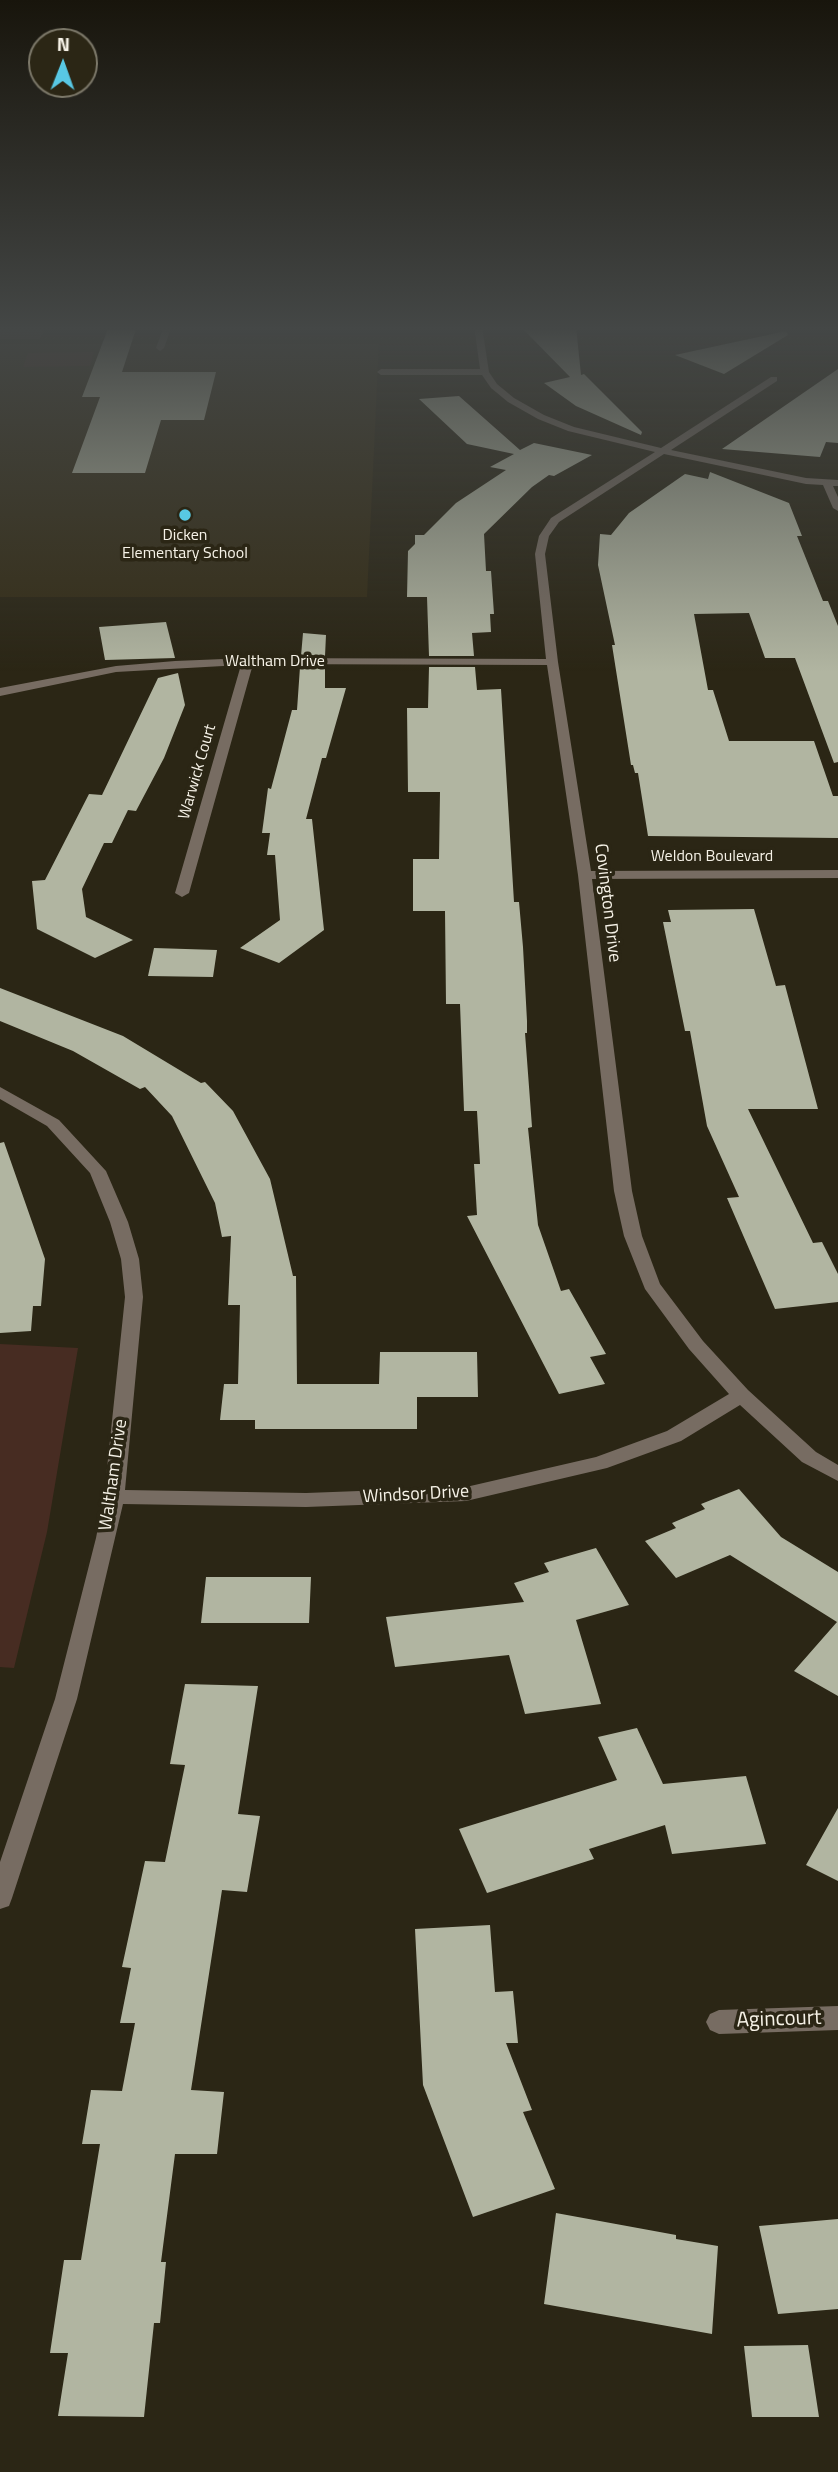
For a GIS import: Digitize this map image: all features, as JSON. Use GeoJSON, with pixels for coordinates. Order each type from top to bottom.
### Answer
{"type":"FeatureCollection","features":[{"type":"Feature","properties":{"kind":"street"},"geometry":{"type":"LineString","coordinates":[[623,441],[832,483],[838,508]]}},
{"type":"Feature","properties":{"kind":"street","name":"Covington Drive"},"geometry":{"type":"LineString","coordinates":[[679,441],[555,520],[544,536],[540,554],[552,662],[585,875],[623,1191],[633,1236],[652,1285],[696,1345],[741,1395],[809,1457],[838,1474]]}},
{"type":"Feature","properties":{"kind":"street","name":"Waltham Drive"},"geometry":{"type":"LineString","coordinates":[[0,692],[116,669],[248,661],[552,662]]}},
{"type":"Feature","properties":{"kind":"street","name":"Warwick Court"},"geometry":{"type":"LineString","coordinates":[[182,893],[248,661]]}},
{"type":"Feature","properties":{"kind":"street","name":"Weldon Boulevard"},"geometry":{"type":"LineString","coordinates":[[585,875],[838,874]]}},
{"type":"Feature","properties":{"kind":"street","name":"Waltham Drive"},"geometry":{"type":"LineString","coordinates":[[0,1092],[53,1123],[98,1171],[119,1222],[130,1259],[134,1297],[114,1497],[66,1699],[0,1898]]}},
{"type":"Feature","properties":{"kind":"street","name":"Windsor Drive"},"geometry":{"type":"LineString","coordinates":[[114,1497],[306,1500],[466,1494],[600,1463],[674,1436],[741,1395]]}},
{"type":"Feature","properties":{"kind":"street","name":"Agincourt"},"geometry":{"type":"LineString","coordinates":[[719,2022],[838,2018]]}},
{"type":"Feature","properties":{"kind":"shaded area","name":"Dicken Elementary School"},"geometry":{"type":"Polygon","coordinates":[[[0,441],[374,441],[367,597],[0,597],[0,441]]]}},
{"type":"Feature","properties":{"kind":"shaded area"},"geometry":{"type":"Polygon","coordinates":[[[0,1344],[78,1348],[47,1532],[14,1668],[0,1667],[0,1344]]]}},
{"type":"Feature","properties":{"kind":"building"},"geometry":{"type":"Polygon","coordinates":[[[84,441],[155,441],[145,473],[72,473],[84,441]]]}},
{"type":"Feature","properties":{"kind":"building"},"geometry":{"type":"Polygon","coordinates":[[[464,441],[510,441],[520,450],[534,443],[592,455],[554,476],[549,475],[532,487],[484,534],[486,571],[491,571],[494,614],[490,614],[491,632],[472,633],[474,656],[429,656],[427,597],[407,597],[408,551],[415,544],[415,535],[424,535],[456,503],[506,470],[490,467],[514,454],[464,441]]]}},
{"type":"Feature","properties":{"kind":"building"},"geometry":{"type":"Polygon","coordinates":[[[733,441],[838,441],[826,442],[820,457],[722,449],[733,441]]]}},
{"type":"Feature","properties":{"kind":"building"},"geometry":{"type":"Polygon","coordinates":[[[710,472],[789,503],[802,536],[797,536],[823,601],[828,601],[838,626],[838,762],[834,763],[795,658],[765,658],[749,613],[694,614],[708,690],[713,690],[729,741],[814,741],[833,796],[838,796],[838,838],[648,836],[638,773],[635,773],[631,765],[612,645],[615,645],[598,565],[600,534],[611,535],[629,513],[685,474],[708,479],[710,472]]]}},
{"type":"Feature","properties":{"kind":"building"},"geometry":{"type":"Polygon","coordinates":[[[166,622],[175,658],[105,660],[99,627],[166,622]]]}},
{"type":"Feature","properties":{"kind":"building"},"geometry":{"type":"Polygon","coordinates":[[[303,633],[326,635],[325,656],[301,656],[303,633]]]}},
{"type":"Feature","properties":{"kind":"building"},"geometry":{"type":"Polygon","coordinates":[[[300,667],[325,667],[325,688],[346,688],[326,758],[322,758],[306,819],[312,819],[324,930],[279,963],[240,948],[280,920],[275,855],[267,855],[270,833],[262,833],[268,788],[271,789],[292,710],[297,710],[300,667]]]}},
{"type":"Feature","properties":{"kind":"building"},"geometry":{"type":"Polygon","coordinates":[[[429,667],[475,667],[477,690],[501,689],[514,902],[519,902],[523,947],[527,1021],[525,1033],[532,1127],[528,1128],[538,1225],[561,1291],[569,1289],[606,1354],[590,1357],[605,1384],[559,1394],[467,1216],[477,1215],[474,1164],[480,1164],[477,1111],[464,1111],[460,1004],[446,1004],[445,911],[413,911],[413,859],[439,859],[440,792],[408,792],[407,708],[428,708],[429,667]]]}},
{"type":"Feature","properties":{"kind":"building"},"geometry":{"type":"Polygon","coordinates":[[[178,673],[185,705],[164,758],[136,811],[128,810],[112,843],[104,843],[82,889],[86,917],[133,940],[95,958],[37,929],[32,881],[45,880],[89,794],[102,795],[158,678],[178,673]]]}},
{"type":"Feature","properties":{"kind":"building"},"geometry":{"type":"Polygon","coordinates":[[[754,909],[776,986],[785,985],[818,1109],[748,1109],[813,1243],[822,1242],[838,1274],[838,1302],[775,1309],[727,1198],[739,1197],[707,1126],[690,1031],[685,1031],[663,922],[671,922],[668,910],[754,909]]]}},
{"type":"Feature","properties":{"kind":"building"},"geometry":{"type":"Polygon","coordinates":[[[154,948],[217,950],[213,977],[148,976],[154,948]]]}},
{"type":"Feature","properties":{"kind":"building"},"geometry":{"type":"Polygon","coordinates":[[[0,988],[123,1036],[201,1083],[205,1082],[233,1111],[270,1179],[293,1276],[296,1276],[297,1384],[379,1384],[380,1352],[477,1352],[478,1397],[417,1397],[417,1429],[255,1429],[255,1420],[220,1420],[224,1384],[238,1384],[240,1305],[228,1305],[231,1236],[222,1237],[215,1203],[172,1116],[145,1087],[140,1089],[73,1051],[0,1021],[0,988]]]}},
{"type":"Feature","properties":{"kind":"building"},"geometry":{"type":"Polygon","coordinates":[[[4,1142],[45,1259],[41,1306],[33,1306],[31,1331],[0,1333],[0,1143],[4,1142]]]}},
{"type":"Feature","properties":{"kind":"building"},"geometry":{"type":"Polygon","coordinates":[[[739,1489],[781,1537],[838,1572],[838,1696],[794,1671],[837,1622],[730,1555],[676,1578],[645,1541],[676,1528],[672,1523],[705,1509],[701,1504],[739,1489]]]}},
{"type":"Feature","properties":{"kind":"building"},"geometry":{"type":"Polygon","coordinates":[[[596,1548],[629,1605],[576,1620],[601,1704],[525,1714],[509,1655],[395,1667],[386,1617],[524,1602],[514,1583],[549,1572],[544,1563],[596,1548]]]}},
{"type":"Feature","properties":{"kind":"building"},"geometry":{"type":"Polygon","coordinates":[[[206,1577],[311,1577],[309,1623],[201,1623],[206,1577]]]}},
{"type":"Feature","properties":{"kind":"building"},"geometry":{"type":"Polygon","coordinates":[[[185,1684],[258,1686],[238,1814],[260,1816],[247,1892],[222,1890],[191,2090],[224,2092],[217,2154],[175,2154],[161,2262],[166,2262],[160,2323],[154,2323],[144,2417],[58,2416],[68,2353],[50,2353],[64,2260],[81,2260],[100,2144],[82,2144],[91,2090],[122,2091],[135,2023],[120,2023],[131,1968],[122,1967],[145,1861],[165,1862],[185,1765],[170,1764],[185,1684]]]}},
{"type":"Feature","properties":{"kind":"building"},"geometry":{"type":"Polygon","coordinates":[[[637,1728],[663,1784],[746,1776],[766,1844],[672,1854],[665,1825],[589,1849],[594,1859],[487,1893],[459,1829],[617,1780],[598,1737],[637,1728]]]}},
{"type":"Feature","properties":{"kind":"building"},"geometry":{"type":"Polygon","coordinates":[[[838,1808],[838,1881],[806,1865],[838,1808]]]}},
{"type":"Feature","properties":{"kind":"building"},"geometry":{"type":"Polygon","coordinates":[[[490,1925],[495,1992],[513,1991],[518,2043],[506,2043],[532,2110],[523,2112],[555,2189],[473,2217],[423,2085],[415,1929],[490,1925]]]}},
{"type":"Feature","properties":{"kind":"building"},"geometry":{"type":"Polygon","coordinates":[[[556,2213],[676,2235],[676,2239],[718,2246],[712,2334],[544,2304],[556,2213]]]}},
{"type":"Feature","properties":{"kind":"building"},"geometry":{"type":"Polygon","coordinates":[[[838,2219],[838,2309],[778,2314],[759,2226],[838,2219]]]}},
{"type":"Feature","properties":{"kind":"building"},"geometry":{"type":"Polygon","coordinates":[[[808,2345],[819,2417],[752,2417],[744,2346],[808,2345]]]}},
{"type":"Feature","properties":{"kind":"place","name":"Dicken Elementary School"},"geometry":{"type":"Point","coordinates":[185,515]}}]}
